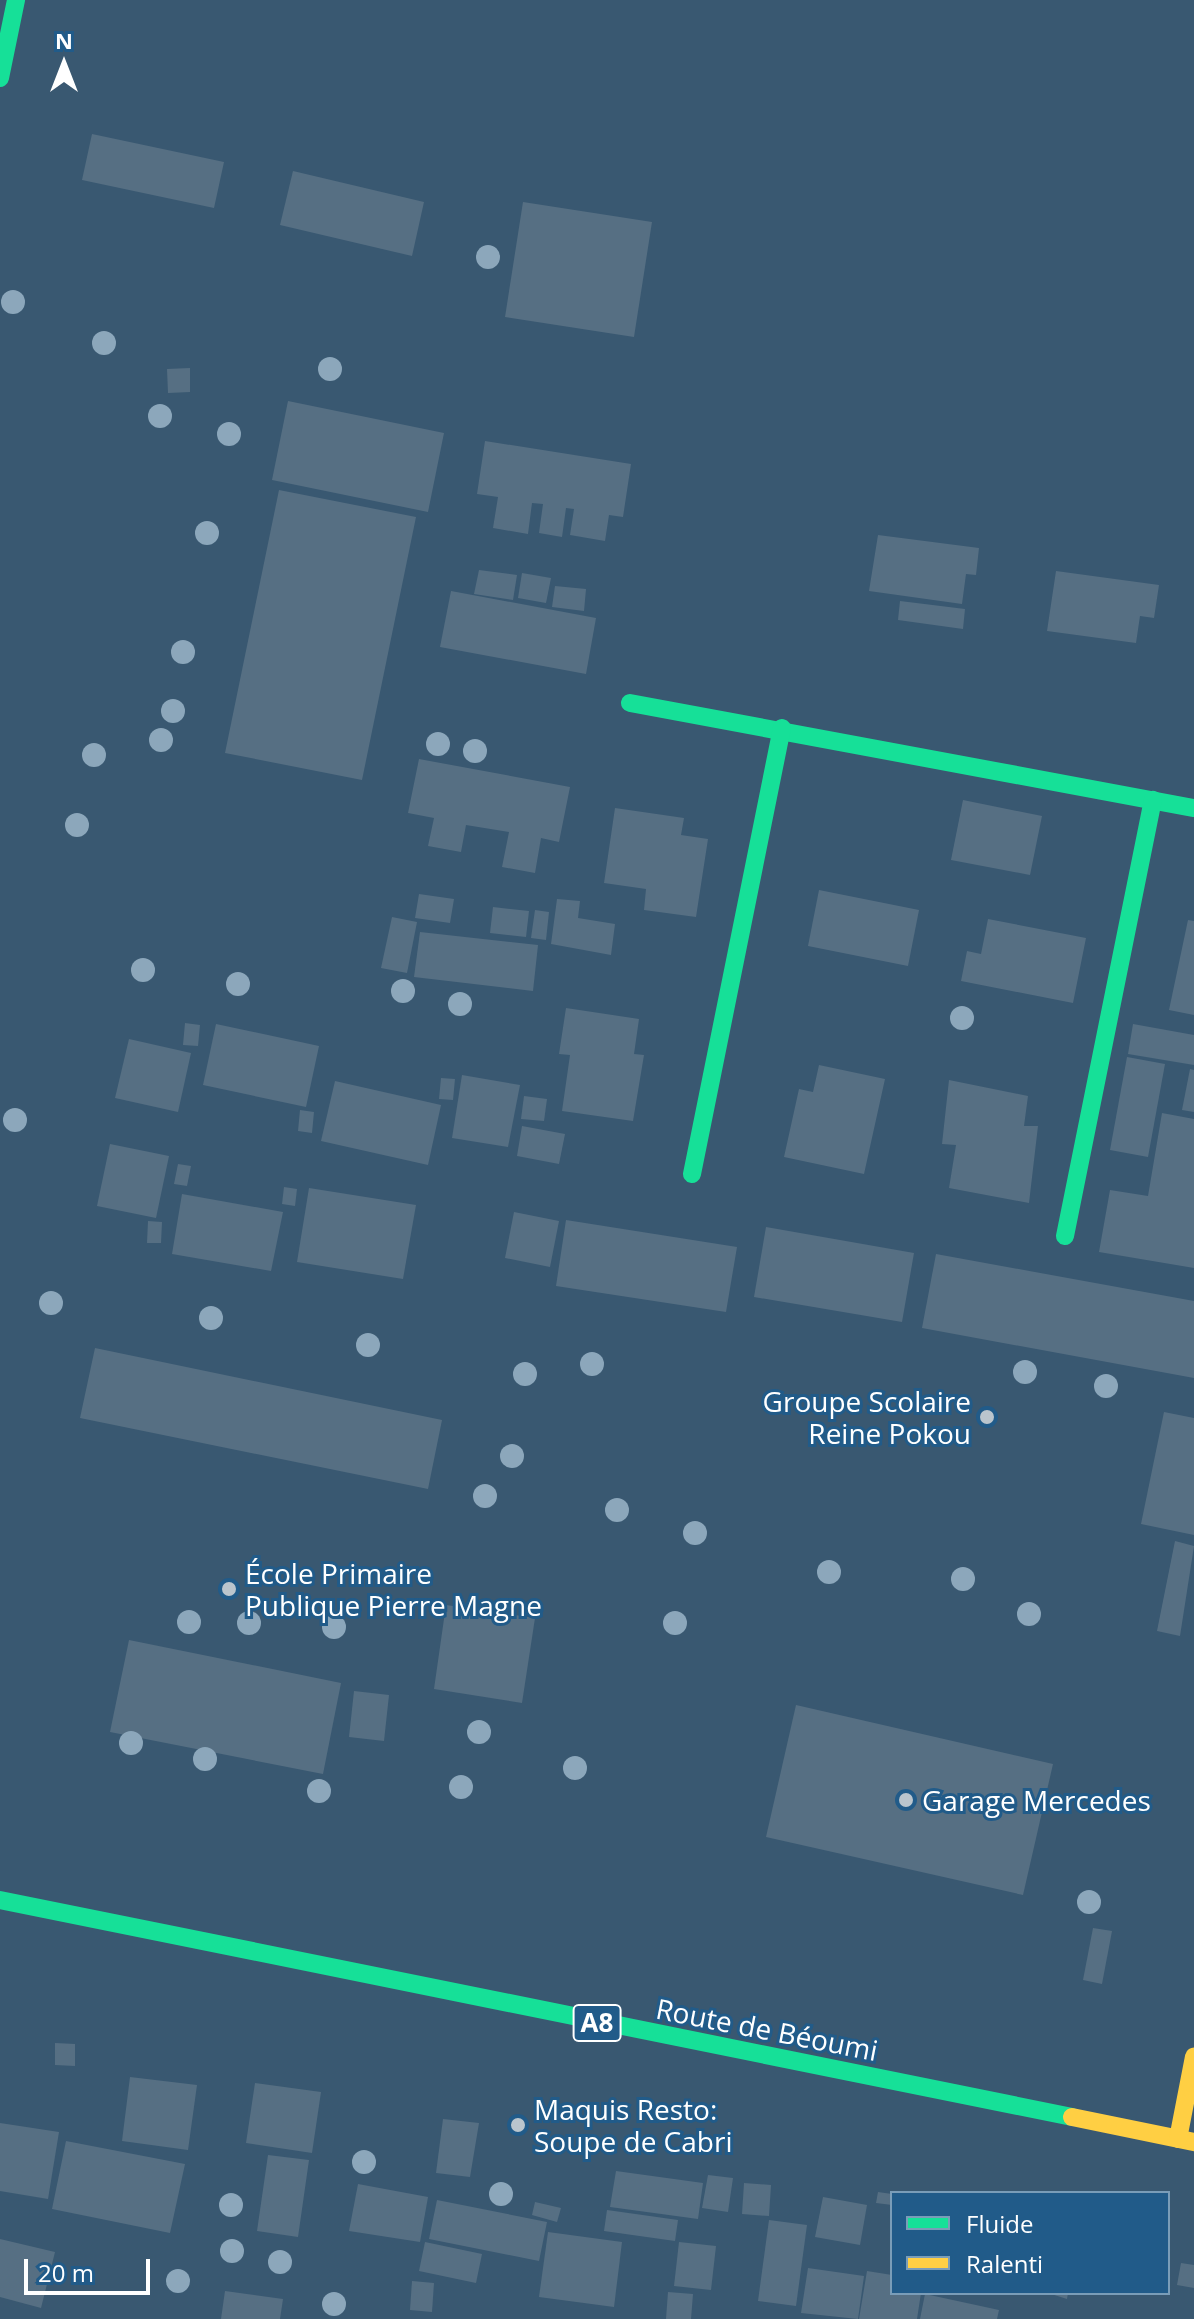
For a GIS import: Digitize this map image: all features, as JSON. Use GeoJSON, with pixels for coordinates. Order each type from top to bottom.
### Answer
{"type":"FeatureCollection","features":[{"type":"Feature","properties":{"kind":"street"},"geometry":{"type":"LineString","coordinates":[[0,78],[16,0]]}},
{"type":"Feature","properties":{"kind":"street"},"geometry":{"type":"LineString","coordinates":[[630,703],[782,728],[1194,808]]}},
{"type":"Feature","properties":{"kind":"street"},"geometry":{"type":"LineString","coordinates":[[692,1174],[782,728]]}},
{"type":"Feature","properties":{"kind":"street"},"geometry":{"type":"LineString","coordinates":[[1065,1236],[1153,800]]}},
{"type":"Feature","properties":{"kind":"street","name":"Route de Béoumi"},"geometry":{"type":"LineString","coordinates":[[0,1900],[1186,2140]]}},
{"type":"Feature","properties":{"kind":"street"},"geometry":{"type":"LineString","coordinates":[[1186,2140],[1194,2057]]}},
{"type":"Feature","properties":{"kind":"building"},"geometry":{"type":"Polygon","coordinates":[[[92,134],[224,162],[214,208],[82,180],[92,134]]]}},
{"type":"Feature","properties":{"kind":"building"},"geometry":{"type":"Polygon","coordinates":[[[293,171],[424,202],[412,256],[280,225],[293,171]]]}},
{"type":"Feature","properties":{"kind":"building"},"geometry":{"type":"Polygon","coordinates":[[[523,202],[652,222],[634,337],[505,317],[523,202]]]}},
{"type":"Feature","properties":{"kind":"building"},"geometry":{"type":"Polygon","coordinates":[[[190,368],[190,392],[168,393],[167,369],[190,368]]]}},
{"type":"Feature","properties":{"kind":"building"},"geometry":{"type":"Polygon","coordinates":[[[288,401],[444,433],[428,512],[272,480],[288,401]]]}},
{"type":"Feature","properties":{"kind":"building"},"geometry":{"type":"Polygon","coordinates":[[[485,441],[631,464],[623,517],[609,515],[605,541],[570,535],[574,509],[566,508],[562,537],[539,533],[543,504],[532,503],[528,534],[493,528],[498,497],[477,494],[485,441]]]}},
{"type":"Feature","properties":{"kind":"building"},"geometry":{"type":"Polygon","coordinates":[[[279,490],[416,517],[362,780],[225,753],[279,490]]]}},
{"type":"Feature","properties":{"kind":"building"},"geometry":{"type":"Polygon","coordinates":[[[878,535],[979,548],[976,575],[966,574],[962,604],[869,591],[878,535]]]}},
{"type":"Feature","properties":{"kind":"building"},"geometry":{"type":"Polygon","coordinates":[[[479,570],[517,575],[513,600],[474,594],[479,570]]]}},
{"type":"Feature","properties":{"kind":"building"},"geometry":{"type":"Polygon","coordinates":[[[1056,571],[1159,585],[1154,618],[1140,616],[1136,643],[1047,631],[1056,571]]]}},
{"type":"Feature","properties":{"kind":"building"},"geometry":{"type":"Polygon","coordinates":[[[522,573],[551,578],[546,603],[518,598],[522,573]]]}},
{"type":"Feature","properties":{"kind":"building"},"geometry":{"type":"Polygon","coordinates":[[[555,586],[586,589],[584,611],[552,607],[555,586]]]}},
{"type":"Feature","properties":{"kind":"building"},"geometry":{"type":"Polygon","coordinates":[[[451,591],[596,618],[586,674],[440,647],[451,591]]]}},
{"type":"Feature","properties":{"kind":"building"},"geometry":{"type":"Polygon","coordinates":[[[900,601],[965,609],[963,629],[898,620],[900,601]]]}},
{"type":"Feature","properties":{"kind":"building"},"geometry":{"type":"Polygon","coordinates":[[[419,759],[570,787],[559,842],[541,838],[535,873],[502,867],[509,832],[466,825],[461,852],[428,846],[434,818],[408,813],[419,759]]]}},
{"type":"Feature","properties":{"kind":"building"},"geometry":{"type":"Polygon","coordinates":[[[963,800],[1042,816],[1030,875],[951,860],[963,800]]]}},
{"type":"Feature","properties":{"kind":"building"},"geometry":{"type":"Polygon","coordinates":[[[615,808],[684,818],[681,835],[708,839],[696,917],[644,910],[646,889],[604,883],[615,808]]]}},
{"type":"Feature","properties":{"kind":"building"},"geometry":{"type":"Polygon","coordinates":[[[819,890],[919,910],[908,966],[808,946],[819,890]]]}},
{"type":"Feature","properties":{"kind":"building"},"geometry":{"type":"Polygon","coordinates":[[[419,894],[454,899],[450,923],[415,918],[419,894]]]}},
{"type":"Feature","properties":{"kind":"building"},"geometry":{"type":"Polygon","coordinates":[[[557,899],[580,901],[578,918],[615,924],[611,955],[551,944],[557,899]]]}},
{"type":"Feature","properties":{"kind":"building"},"geometry":{"type":"Polygon","coordinates":[[[493,907],[529,911],[526,937],[490,933],[493,907]]]}},
{"type":"Feature","properties":{"kind":"building"},"geometry":{"type":"Polygon","coordinates":[[[535,910],[549,912],[546,940],[531,938],[535,910]]]}},
{"type":"Feature","properties":{"kind":"building"},"geometry":{"type":"Polygon","coordinates":[[[392,917],[417,922],[407,973],[381,968],[392,917]]]}},
{"type":"Feature","properties":{"kind":"building"},"geometry":{"type":"Polygon","coordinates":[[[988,919],[1086,938],[1073,1003],[961,981],[967,951],[981,954],[988,919]]]}},
{"type":"Feature","properties":{"kind":"building"},"geometry":{"type":"Polygon","coordinates":[[[1188,920],[1194,921],[1194,1015],[1169,1010],[1188,920]]]}},
{"type":"Feature","properties":{"kind":"building"},"geometry":{"type":"Polygon","coordinates":[[[420,932],[538,945],[533,991],[414,977],[420,932]]]}},
{"type":"Feature","properties":{"kind":"building"},"geometry":{"type":"Polygon","coordinates":[[[566,1008],[639,1019],[634,1054],[644,1055],[633,1121],[562,1111],[570,1055],[559,1054],[566,1008]]]}},
{"type":"Feature","properties":{"kind":"building"},"geometry":{"type":"Polygon","coordinates":[[[185,1023],[200,1025],[198,1046],[183,1045],[185,1023]]]}},
{"type":"Feature","properties":{"kind":"building"},"geometry":{"type":"Polygon","coordinates":[[[216,1024],[319,1046],[306,1107],[203,1085],[216,1024]]]}},
{"type":"Feature","properties":{"kind":"building"},"geometry":{"type":"Polygon","coordinates":[[[1133,1024],[1194,1035],[1194,1065],[1128,1054],[1133,1024]]]}},
{"type":"Feature","properties":{"kind":"building"},"geometry":{"type":"Polygon","coordinates":[[[129,1039],[191,1053],[178,1112],[115,1098],[129,1039]]]}},
{"type":"Feature","properties":{"kind":"building"},"geometry":{"type":"Polygon","coordinates":[[[1127,1057],[1165,1064],[1148,1157],[1110,1150],[1127,1057]]]}},
{"type":"Feature","properties":{"kind":"building"},"geometry":{"type":"Polygon","coordinates":[[[819,1065],[885,1079],[864,1174],[784,1157],[799,1089],[813,1092],[819,1065]]]}},
{"type":"Feature","properties":{"kind":"building"},"geometry":{"type":"Polygon","coordinates":[[[1190,1069],[1194,1070],[1194,1112],[1182,1110],[1190,1069]]]}},
{"type":"Feature","properties":{"kind":"building"},"geometry":{"type":"Polygon","coordinates":[[[462,1075],[520,1085],[508,1147],[452,1138],[462,1075]]]}},
{"type":"Feature","properties":{"kind":"building"},"geometry":{"type":"Polygon","coordinates":[[[441,1078],[455,1079],[453,1100],[439,1099],[441,1078]]]}},
{"type":"Feature","properties":{"kind":"building"},"geometry":{"type":"Polygon","coordinates":[[[949,1080],[1028,1096],[1024,1126],[1038,1126],[1029,1203],[949,1188],[956,1145],[942,1144],[949,1080]]]}},
{"type":"Feature","properties":{"kind":"building"},"geometry":{"type":"Polygon","coordinates":[[[335,1081],[441,1105],[428,1165],[321,1141],[335,1081]]]}},
{"type":"Feature","properties":{"kind":"building"},"geometry":{"type":"Polygon","coordinates":[[[524,1096],[547,1099],[544,1121],[521,1119],[524,1096]]]}},
{"type":"Feature","properties":{"kind":"building"},"geometry":{"type":"Polygon","coordinates":[[[300,1110],[314,1112],[312,1133],[298,1131],[300,1110]]]}},
{"type":"Feature","properties":{"kind":"building"},"geometry":{"type":"Polygon","coordinates":[[[1162,1113],[1194,1119],[1194,1268],[1099,1252],[1110,1190],[1148,1196],[1162,1113]]]}},
{"type":"Feature","properties":{"kind":"building"},"geometry":{"type":"Polygon","coordinates":[[[522,1126],[565,1134],[559,1164],[517,1156],[522,1126]]]}},
{"type":"Feature","properties":{"kind":"building"},"geometry":{"type":"Polygon","coordinates":[[[110,1144],[169,1156],[156,1218],[97,1206],[110,1144]]]}},
{"type":"Feature","properties":{"kind":"building"},"geometry":{"type":"Polygon","coordinates":[[[178,1164],[191,1166],[187,1186],[174,1184],[178,1164]]]}},
{"type":"Feature","properties":{"kind":"building"},"geometry":{"type":"Polygon","coordinates":[[[284,1187],[297,1189],[295,1206],[282,1204],[284,1187]]]}},
{"type":"Feature","properties":{"kind":"building"},"geometry":{"type":"Polygon","coordinates":[[[309,1188],[416,1205],[403,1279],[297,1262],[309,1188]]]}},
{"type":"Feature","properties":{"kind":"building"},"geometry":{"type":"Polygon","coordinates":[[[182,1194],[283,1212],[271,1271],[172,1254],[182,1194]]]}},
{"type":"Feature","properties":{"kind":"building"},"geometry":{"type":"Polygon","coordinates":[[[514,1212],[559,1221],[550,1267],[505,1258],[514,1212]]]}},
{"type":"Feature","properties":{"kind":"building"},"geometry":{"type":"Polygon","coordinates":[[[566,1220],[737,1247],[726,1312],[556,1286],[566,1220]]]}},
{"type":"Feature","properties":{"kind":"building"},"geometry":{"type":"Polygon","coordinates":[[[148,1221],[162,1222],[161,1243],[147,1243],[148,1221]]]}},
{"type":"Feature","properties":{"kind":"building"},"geometry":{"type":"Polygon","coordinates":[[[766,1227],[914,1253],[902,1322],[754,1297],[766,1227]]]}},
{"type":"Feature","properties":{"kind":"building"},"geometry":{"type":"Polygon","coordinates":[[[936,1254],[1194,1301],[1194,1378],[922,1328],[936,1254]]]}},
{"type":"Feature","properties":{"kind":"building"},"geometry":{"type":"Polygon","coordinates":[[[95,1348],[442,1420],[428,1489],[80,1418],[95,1348]]]}},
{"type":"Feature","properties":{"kind":"building"},"geometry":{"type":"Polygon","coordinates":[[[1164,1412],[1194,1418],[1194,1535],[1141,1524],[1164,1412]]]}},
{"type":"Feature","properties":{"kind":"building"},"geometry":{"type":"Polygon","coordinates":[[[1175,1541],[1194,1546],[1180,1636],[1157,1631],[1175,1541]]]}},
{"type":"Feature","properties":{"kind":"building"},"geometry":{"type":"Polygon","coordinates":[[[446,1605],[535,1618],[522,1703],[434,1689],[446,1605]]]}},
{"type":"Feature","properties":{"kind":"building"},"geometry":{"type":"Polygon","coordinates":[[[129,1640],[341,1683],[323,1774],[110,1732],[129,1640]]]}},
{"type":"Feature","properties":{"kind":"building"},"geometry":{"type":"Polygon","coordinates":[[[354,1691],[389,1695],[384,1741],[349,1737],[354,1691]]]}},
{"type":"Feature","properties":{"kind":"building"},"geometry":{"type":"Polygon","coordinates":[[[796,1705],[1053,1764],[1023,1895],[766,1837],[796,1705]]]}},
{"type":"Feature","properties":{"kind":"building"},"geometry":{"type":"Polygon","coordinates":[[[1093,1928],[1112,1931],[1102,1984],[1083,1980],[1093,1928]]]}},
{"type":"Feature","properties":{"kind":"building"},"geometry":{"type":"Polygon","coordinates":[[[55,2043],[75,2044],[75,2066],[55,2065],[55,2043]]]}},
{"type":"Feature","properties":{"kind":"building"},"geometry":{"type":"Polygon","coordinates":[[[130,2077],[197,2085],[188,2150],[122,2141],[130,2077]]]}},
{"type":"Feature","properties":{"kind":"building"},"geometry":{"type":"Polygon","coordinates":[[[255,2083],[321,2092],[312,2153],[246,2143],[255,2083]]]}},
{"type":"Feature","properties":{"kind":"building"},"geometry":{"type":"Polygon","coordinates":[[[443,2119],[479,2123],[470,2177],[436,2173],[443,2119]]]}},
{"type":"Feature","properties":{"kind":"building"},"geometry":{"type":"Polygon","coordinates":[[[0,2123],[59,2132],[48,2199],[0,2191],[0,2123]]]}},
{"type":"Feature","properties":{"kind":"building"},"geometry":{"type":"Polygon","coordinates":[[[66,2141],[185,2164],[170,2233],[52,2209],[66,2141]]]}},
{"type":"Feature","properties":{"kind":"building"},"geometry":{"type":"Polygon","coordinates":[[[268,2155],[309,2160],[298,2237],[257,2231],[268,2155]]]}},
{"type":"Feature","properties":{"kind":"building"},"geometry":{"type":"Polygon","coordinates":[[[616,2171],[703,2183],[698,2219],[610,2207],[616,2171]]]}},
{"type":"Feature","properties":{"kind":"building"},"geometry":{"type":"Polygon","coordinates":[[[708,2175],[733,2178],[728,2212],[702,2208],[708,2175]]]}},
{"type":"Feature","properties":{"kind":"building"},"geometry":{"type":"Polygon","coordinates":[[[744,2183],[771,2185],[769,2216],[742,2214],[744,2183]]]}},
{"type":"Feature","properties":{"kind":"building"},"geometry":{"type":"Polygon","coordinates":[[[358,2184],[428,2197],[420,2242],[349,2231],[358,2184]]]}},
{"type":"Feature","properties":{"kind":"building"},"geometry":{"type":"Polygon","coordinates":[[[878,2192],[890,2194],[890,2205],[876,2203],[878,2192]]]}},
{"type":"Feature","properties":{"kind":"building"},"geometry":{"type":"Polygon","coordinates":[[[823,2197],[867,2205],[860,2245],[815,2237],[823,2197]]]}},
{"type":"Feature","properties":{"kind":"building"},"geometry":{"type":"Polygon","coordinates":[[[437,2200],[547,2222],[539,2261],[429,2239],[437,2200]]]}},
{"type":"Feature","properties":{"kind":"building"},"geometry":{"type":"Polygon","coordinates":[[[535,2202],[561,2208],[557,2222],[532,2215],[535,2202]]]}},
{"type":"Feature","properties":{"kind":"building"},"geometry":{"type":"Polygon","coordinates":[[[607,2210],[678,2220],[675,2241],[604,2231],[607,2210]]]}},
{"type":"Feature","properties":{"kind":"building"},"geometry":{"type":"Polygon","coordinates":[[[769,2220],[807,2225],[796,2306],[758,2301],[769,2220]]]}},
{"type":"Feature","properties":{"kind":"building"},"geometry":{"type":"Polygon","coordinates":[[[548,2232],[622,2242],[614,2307],[539,2297],[548,2232]]]}},
{"type":"Feature","properties":{"kind":"building"},"geometry":{"type":"Polygon","coordinates":[[[0,2239],[55,2252],[41,2308],[0,2297],[0,2239]]]}},
{"type":"Feature","properties":{"kind":"building"},"geometry":{"type":"Polygon","coordinates":[[[425,2242],[482,2254],[476,2283],[419,2271],[425,2242]]]}},
{"type":"Feature","properties":{"kind":"building"},"geometry":{"type":"Polygon","coordinates":[[[679,2242],[716,2246],[711,2290],[674,2286],[679,2242]]]}},
{"type":"Feature","properties":{"kind":"building"},"geometry":{"type":"Polygon","coordinates":[[[1181,2263],[1194,2265],[1194,2288],[1177,2285],[1181,2263]]]}},
{"type":"Feature","properties":{"kind":"building"},"geometry":{"type":"Polygon","coordinates":[[[808,2268],[864,2276],[858,2319],[801,2313],[808,2268]]]}},
{"type":"Feature","properties":{"kind":"building"},"geometry":{"type":"Polygon","coordinates":[[[867,2271],[890,2275],[890,2295],[921,2295],[917,2319],[859,2319],[867,2271]]]}},
{"type":"Feature","properties":{"kind":"building"},"geometry":{"type":"Polygon","coordinates":[[[412,2281],[434,2283],[432,2312],[410,2310],[412,2281]]]}},
{"type":"Feature","properties":{"kind":"building"},"geometry":{"type":"Polygon","coordinates":[[[225,2291],[283,2299],[280,2319],[221,2319],[225,2291]]]}},
{"type":"Feature","properties":{"kind":"building"},"geometry":{"type":"Polygon","coordinates":[[[668,2292],[693,2294],[691,2319],[666,2319],[668,2292]]]}},
{"type":"Feature","properties":{"kind":"building"},"geometry":{"type":"Polygon","coordinates":[[[925,2295],[999,2310],[997,2319],[920,2319],[925,2295]]]}},
{"type":"Feature","properties":{"kind":"traffic: fast"},"geometry":{"type":"LineString","coordinates":[[0,78],[16,0]]}},
{"type":"Feature","properties":{"kind":"traffic: fast"},"geometry":{"type":"LineString","coordinates":[[630,703],[1194,808]]}},
{"type":"Feature","properties":{"kind":"traffic: fast"},"geometry":{"type":"LineString","coordinates":[[692,1174],[782,728]]}},
{"type":"Feature","properties":{"kind":"traffic: fast"},"geometry":{"type":"LineString","coordinates":[[1065,1236],[1153,800]]}},
{"type":"Feature","properties":{"kind":"traffic: fast"},"geometry":{"type":"LineString","coordinates":[[0,1900],[1072,2117]]}},
{"type":"Feature","properties":{"kind":"traffic: slow"},"geometry":{"type":"LineString","coordinates":[[1178,2139],[1194,2057]]}},
{"type":"Feature","properties":{"kind":"traffic: slow"},"geometry":{"type":"LineString","coordinates":[[1072,2117],[1194,2142]]}},
{"type":"Feature","properties":{"kind":"place","name":"Groupe Scolaire Reine Pokou"},"geometry":{"type":"Point","coordinates":[987,1417]}},
{"type":"Feature","properties":{"kind":"place","name":"École Primaire Publique Pierre Magne"},"geometry":{"type":"Point","coordinates":[229,1589]}},
{"type":"Feature","properties":{"kind":"place","name":"Garage Mercedes"},"geometry":{"type":"Point","coordinates":[906,1800]}},
{"type":"Feature","properties":{"kind":"place","name":"Maquis Resto: Soupe de Cabri"},"geometry":{"type":"Point","coordinates":[518,2125]}}]}
